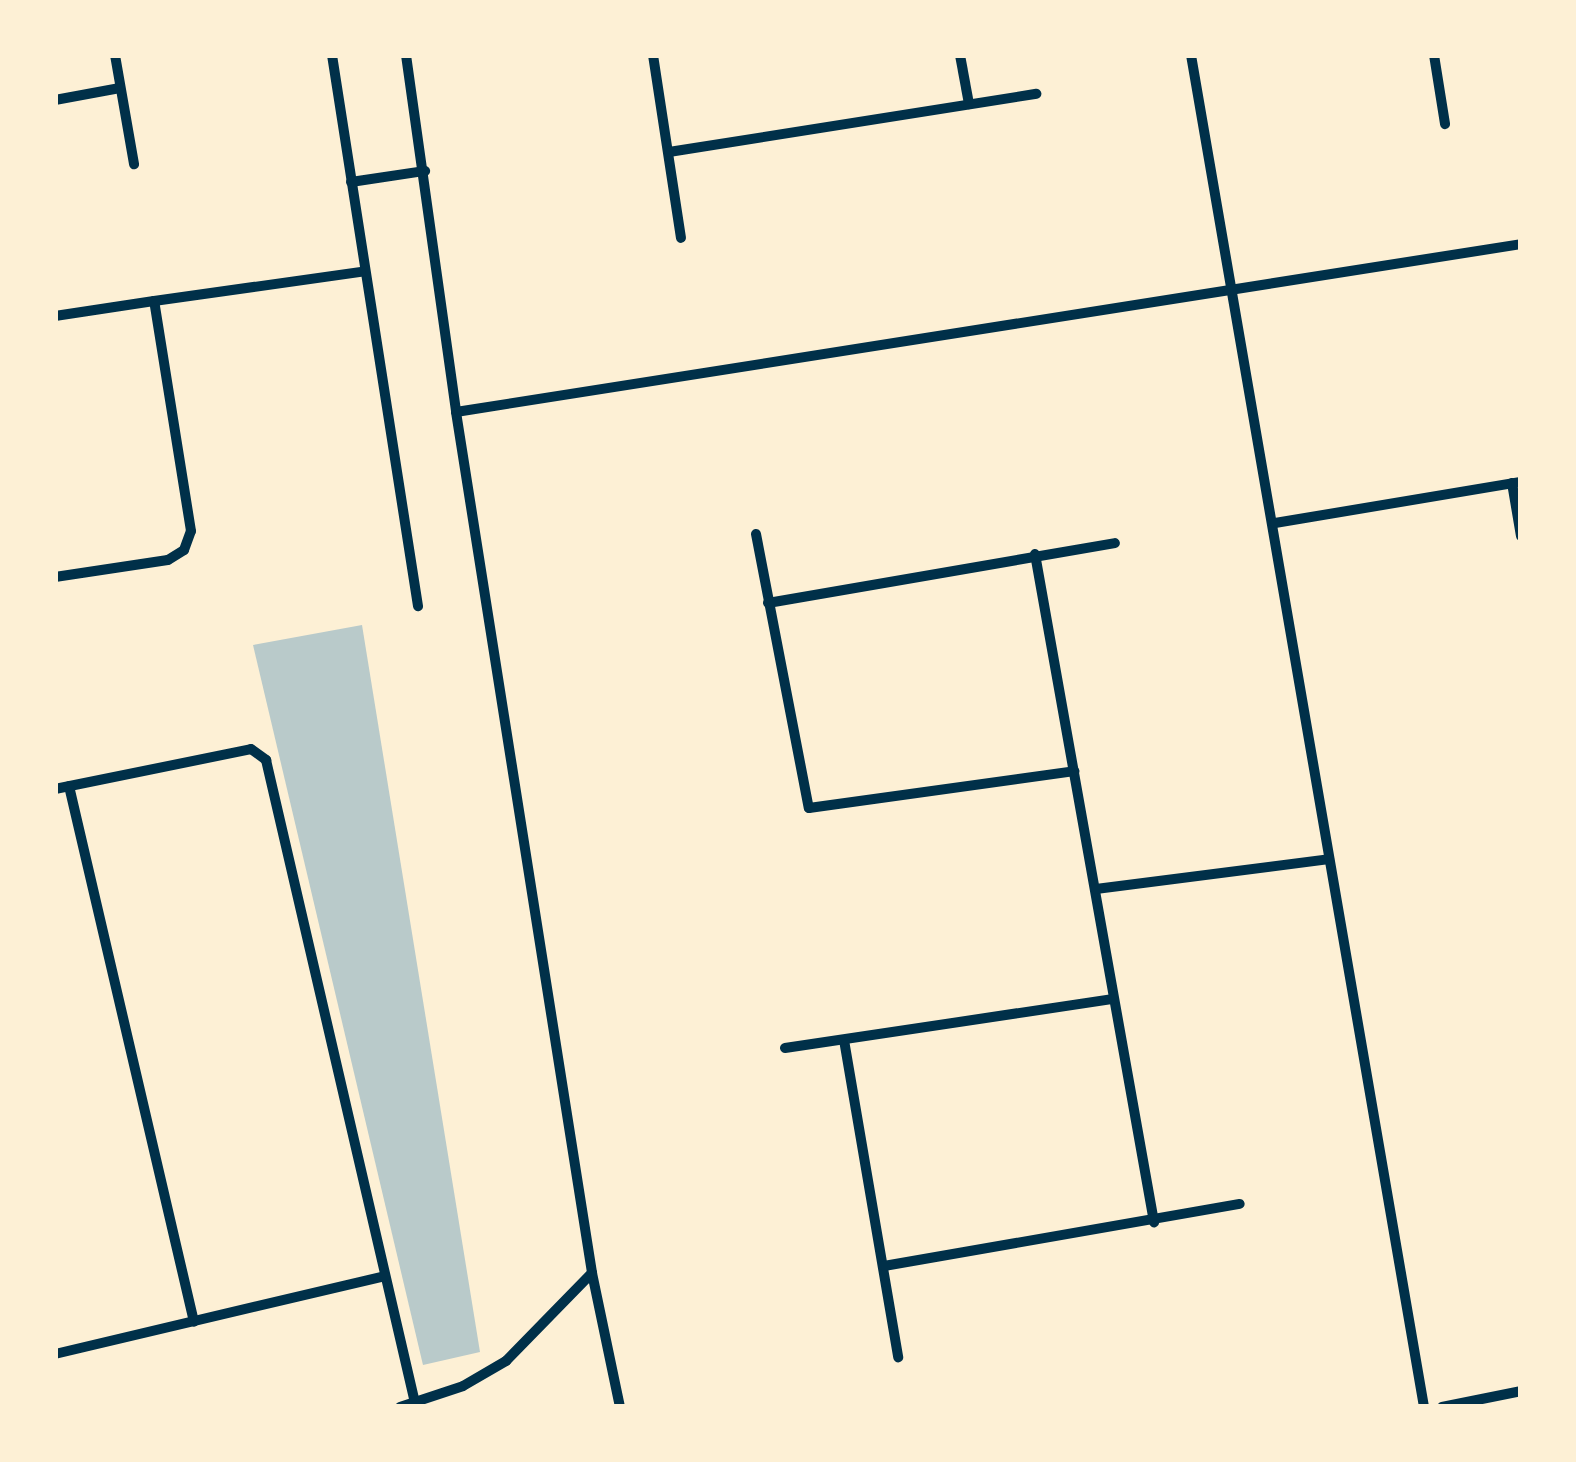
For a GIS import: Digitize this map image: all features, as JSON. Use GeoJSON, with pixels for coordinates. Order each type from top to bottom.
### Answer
{"type":"FeatureCollection","features":[{"type":"Feature","properties":{"kind":"street"},"geometry":{"type":"LineString","coordinates":[[114,55],[134,164]]}},
{"type":"Feature","properties":{"kind":"street"},"geometry":{"type":"LineString","coordinates":[[332,55],[352,182],[361,272],[418,606]]}},
{"type":"Feature","properties":{"kind":"street"},"geometry":{"type":"LineString","coordinates":[[406,55],[456,412],[592,1272],[620,1407]]}},
{"type":"Feature","properties":{"kind":"street"},"geometry":{"type":"LineString","coordinates":[[653,55],[681,238]]}},
{"type":"Feature","properties":{"kind":"street"},"geometry":{"type":"LineString","coordinates":[[960,55],[968,104]]}},
{"type":"Feature","properties":{"kind":"street"},"geometry":{"type":"LineString","coordinates":[[1191,55],[1275,524],[1424,1407]]}},
{"type":"Feature","properties":{"kind":"street"},"geometry":{"type":"LineString","coordinates":[[1434,55],[1445,124]]}},
{"type":"Feature","properties":{"kind":"street"},"geometry":{"type":"LineString","coordinates":[[55,100],[120,88]]}},
{"type":"Feature","properties":{"kind":"street"},"geometry":{"type":"LineString","coordinates":[[668,152],[1036,94]]}},
{"type":"Feature","properties":{"kind":"street"},"geometry":{"type":"LineString","coordinates":[[352,182],[425,171]]}},
{"type":"Feature","properties":{"kind":"street"},"geometry":{"type":"LineString","coordinates":[[456,412],[1521,244]]}},
{"type":"Feature","properties":{"kind":"street"},"geometry":{"type":"LineString","coordinates":[[55,316],[361,272]]}},
{"type":"Feature","properties":{"kind":"street"},"geometry":{"type":"LineString","coordinates":[[55,577],[168,560],[184,550],[192,532],[154,301]]}},
{"type":"Feature","properties":{"kind":"street"},"geometry":{"type":"LineString","coordinates":[[1275,524],[1516,482],[1521,536]]}},
{"type":"Feature","properties":{"kind":"street"},"geometry":{"type":"LineString","coordinates":[[756,534],[805,802],[819,810],[1074,770]]}},
{"type":"Feature","properties":{"kind":"street"},"geometry":{"type":"LineString","coordinates":[[768,603],[1115,543]]}},
{"type":"Feature","properties":{"kind":"street"},"geometry":{"type":"LineString","coordinates":[[1036,554],[1154,1222]]}},
{"type":"Feature","properties":{"kind":"street"},"geometry":{"type":"LineString","coordinates":[[55,789],[250,749],[266,760],[416,1405]]}},
{"type":"Feature","properties":{"kind":"street"},"geometry":{"type":"LineString","coordinates":[[69,786],[194,1322]]}},
{"type":"Feature","properties":{"kind":"street"},"geometry":{"type":"LineString","coordinates":[[1096,889],[1329,859]]}},
{"type":"Feature","properties":{"kind":"street"},"geometry":{"type":"LineString","coordinates":[[784,1048],[1113,1000]]}},
{"type":"Feature","properties":{"kind":"street"},"geometry":{"type":"LineString","coordinates":[[844,1040],[898,1357]]}},
{"type":"Feature","properties":{"kind":"street"},"geometry":{"type":"LineString","coordinates":[[884,1266],[1240,1204]]}},
{"type":"Feature","properties":{"kind":"street"},"geometry":{"type":"LineString","coordinates":[[400,1407],[416,1405],[506,1362],[592,1272]]}},
{"type":"Feature","properties":{"kind":"street"},"geometry":{"type":"LineString","coordinates":[[55,1354],[385,1276]]}},
{"type":"Feature","properties":{"kind":"street"},"geometry":{"type":"LineString","coordinates":[[1442,1407],[1521,1391]]}},
{"type":"Feature","properties":{"kind":"shaded area"},"geometry":{"type":"Polygon","coordinates":[[[362,625],[480,1352],[423,1365],[253,645],[362,625]]]}}]}
